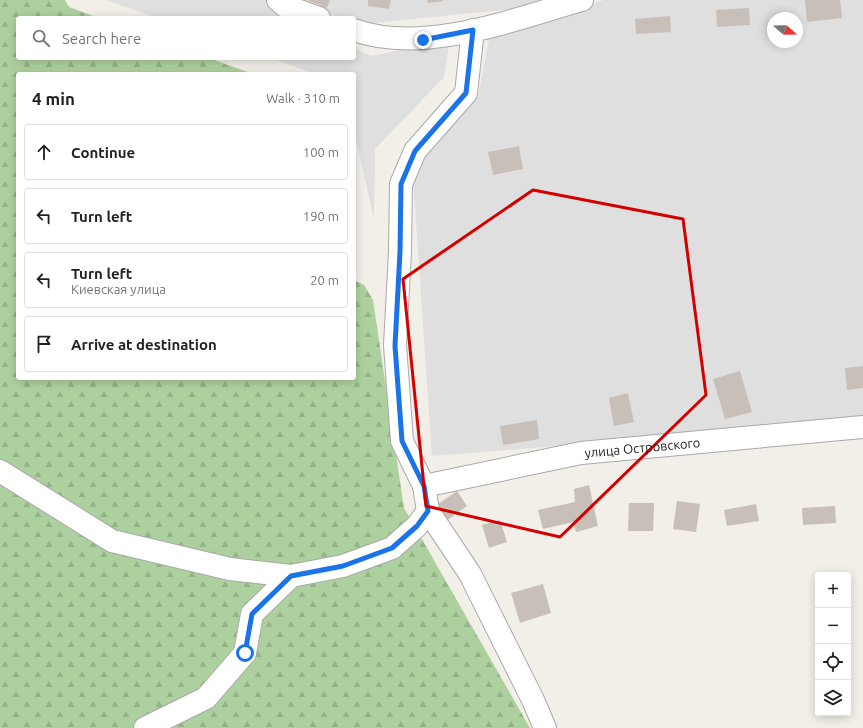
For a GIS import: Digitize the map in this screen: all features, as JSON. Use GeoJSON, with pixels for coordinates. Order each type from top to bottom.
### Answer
{"type":"FeatureCollection","features":[{"type":"Feature","properties":{"kind":"street"},"geometry":{"type":"LineString","coordinates":[[278,0],[285,6],[313,16]]}},
{"type":"Feature","properties":{"kind":"street"},"geometry":{"type":"LineString","coordinates":[[356,31],[372,37],[423,40],[473,30],[582,0]]}},
{"type":"Feature","properties":{"kind":"street"},"geometry":{"type":"LineString","coordinates":[[473,30],[466,93],[415,151],[401,184],[400,252],[395,346],[402,441],[424,486],[428,511],[470,574],[533,700],[545,728]]}},
{"type":"Feature","properties":{"kind":"street","name":"улица Островского"},"geometry":{"type":"LineString","coordinates":[[424,486],[581,454],[863,427]]}},
{"type":"Feature","properties":{"kind":"street"},"geometry":{"type":"LineString","coordinates":[[0,471],[112,541],[230,569],[291,576],[343,566],[392,548],[417,526],[428,511]]}},
{"type":"Feature","properties":{"kind":"street"},"geometry":{"type":"LineString","coordinates":[[145,728],[206,698],[245,653],[252,614],[291,576]]}},
{"type":"Feature","properties":{"kind":"highlighted area"},"geometry":{"type":"Polygon","coordinates":[[[533,190],[683,219],[706,395],[560,537],[426,506],[403,279],[533,190]]]}},
{"type":"Feature","properties":{"kind":"shaded area"},"geometry":{"type":"Polygon","coordinates":[[[106,0],[272,0],[292,16],[151,16],[106,0]]]}},
{"type":"Feature","properties":{"kind":"shaded area"},"geometry":{"type":"Polygon","coordinates":[[[299,0],[555,0],[503,10],[356,25],[356,16],[335,16],[299,0]]]}},
{"type":"Feature","properties":{"kind":"shaded area"},"geometry":{"type":"Polygon","coordinates":[[[604,0],[863,0],[863,422],[432,456],[412,164],[478,97],[491,29],[604,0]]]}},
{"type":"Feature","properties":{"kind":"shaded area"},"geometry":{"type":"Polygon","coordinates":[[[450,40],[444,77],[375,149],[374,219],[356,140],[356,72],[309,72],[276,60],[356,60],[356,49],[371,56],[450,40]]]}},
{"type":"Feature","properties":{"kind":"green space"},"geometry":{"type":"Polygon","coordinates":[[[0,0],[65,0],[69,7],[94,16],[16,16],[16,60],[214,60],[248,72],[16,72],[16,380],[356,380],[356,281],[364,285],[373,300],[404,508],[530,728],[0,728],[0,0]]]}},
{"type":"Feature","properties":{"kind":"building"},"geometry":{"type":"Polygon","coordinates":[[[307,0],[330,0],[327,8],[307,0]]]}},
{"type":"Feature","properties":{"kind":"building"},"geometry":{"type":"Polygon","coordinates":[[[368,0],[391,0],[389,9],[368,6],[368,0]]]}},
{"type":"Feature","properties":{"kind":"building"},"geometry":{"type":"Polygon","coordinates":[[[427,0],[443,0],[443,1],[428,3],[427,0]]]}},
{"type":"Feature","properties":{"kind":"building"},"geometry":{"type":"Polygon","coordinates":[[[805,0],[840,0],[842,18],[807,22],[805,0]]]}},
{"type":"Feature","properties":{"kind":"building"},"geometry":{"type":"Polygon","coordinates":[[[749,8],[750,25],[717,27],[716,10],[749,8]]]}},
{"type":"Feature","properties":{"kind":"building"},"geometry":{"type":"Polygon","coordinates":[[[670,16],[671,32],[636,34],[635,19],[670,16]]]}},
{"type":"Feature","properties":{"kind":"building"},"geometry":{"type":"Polygon","coordinates":[[[519,146],[523,169],[493,175],[488,152],[519,146]]]}},
{"type":"Feature","properties":{"kind":"building"},"geometry":{"type":"Polygon","coordinates":[[[863,366],[863,388],[847,390],[845,368],[863,366]]]}},
{"type":"Feature","properties":{"kind":"building"},"geometry":{"type":"Polygon","coordinates":[[[740,371],[752,412],[725,419],[713,379],[740,371]]]}},
{"type":"Feature","properties":{"kind":"building"},"geometry":{"type":"Polygon","coordinates":[[[628,393],[634,422],[614,426],[609,398],[628,393]]]}},
{"type":"Feature","properties":{"kind":"building"},"geometry":{"type":"Polygon","coordinates":[[[537,420],[539,439],[503,445],[500,426],[537,420]]]}},
{"type":"Feature","properties":{"kind":"building"},"geometry":{"type":"Polygon","coordinates":[[[589,485],[598,526],[576,532],[573,522],[543,529],[538,510],[575,502],[574,489],[589,485]]]}},
{"type":"Feature","properties":{"kind":"building"},"geometry":{"type":"Polygon","coordinates":[[[457,491],[467,506],[446,521],[435,506],[457,491]]]}},
{"type":"Feature","properties":{"kind":"building"},"geometry":{"type":"Polygon","coordinates":[[[677,501],[700,504],[696,532],[673,529],[677,501]]]}},
{"type":"Feature","properties":{"kind":"building"},"geometry":{"type":"Polygon","coordinates":[[[629,503],[654,503],[653,531],[628,531],[629,503]]]}},
{"type":"Feature","properties":{"kind":"building"},"geometry":{"type":"Polygon","coordinates":[[[756,504],[759,521],[727,526],[724,510],[756,504]]]}},
{"type":"Feature","properties":{"kind":"building"},"geometry":{"type":"Polygon","coordinates":[[[835,506],[836,523],[803,525],[802,508],[835,506]]]}},
{"type":"Feature","properties":{"kind":"building"},"geometry":{"type":"Polygon","coordinates":[[[500,520],[507,542],[489,548],[482,525],[500,520]]]}},
{"type":"Feature","properties":{"kind":"building"},"geometry":{"type":"Polygon","coordinates":[[[543,584],[551,613],[520,623],[511,593],[543,584]]]}},
{"type":"Feature","properties":{"kind":"route"},"geometry":{"type":"LineString","coordinates":[[245,653],[252,614],[291,576],[343,566],[392,548],[417,526],[428,511],[424,486],[402,441],[395,346],[400,252],[401,184],[415,151],[466,93],[473,30],[423,40]]}}]}
